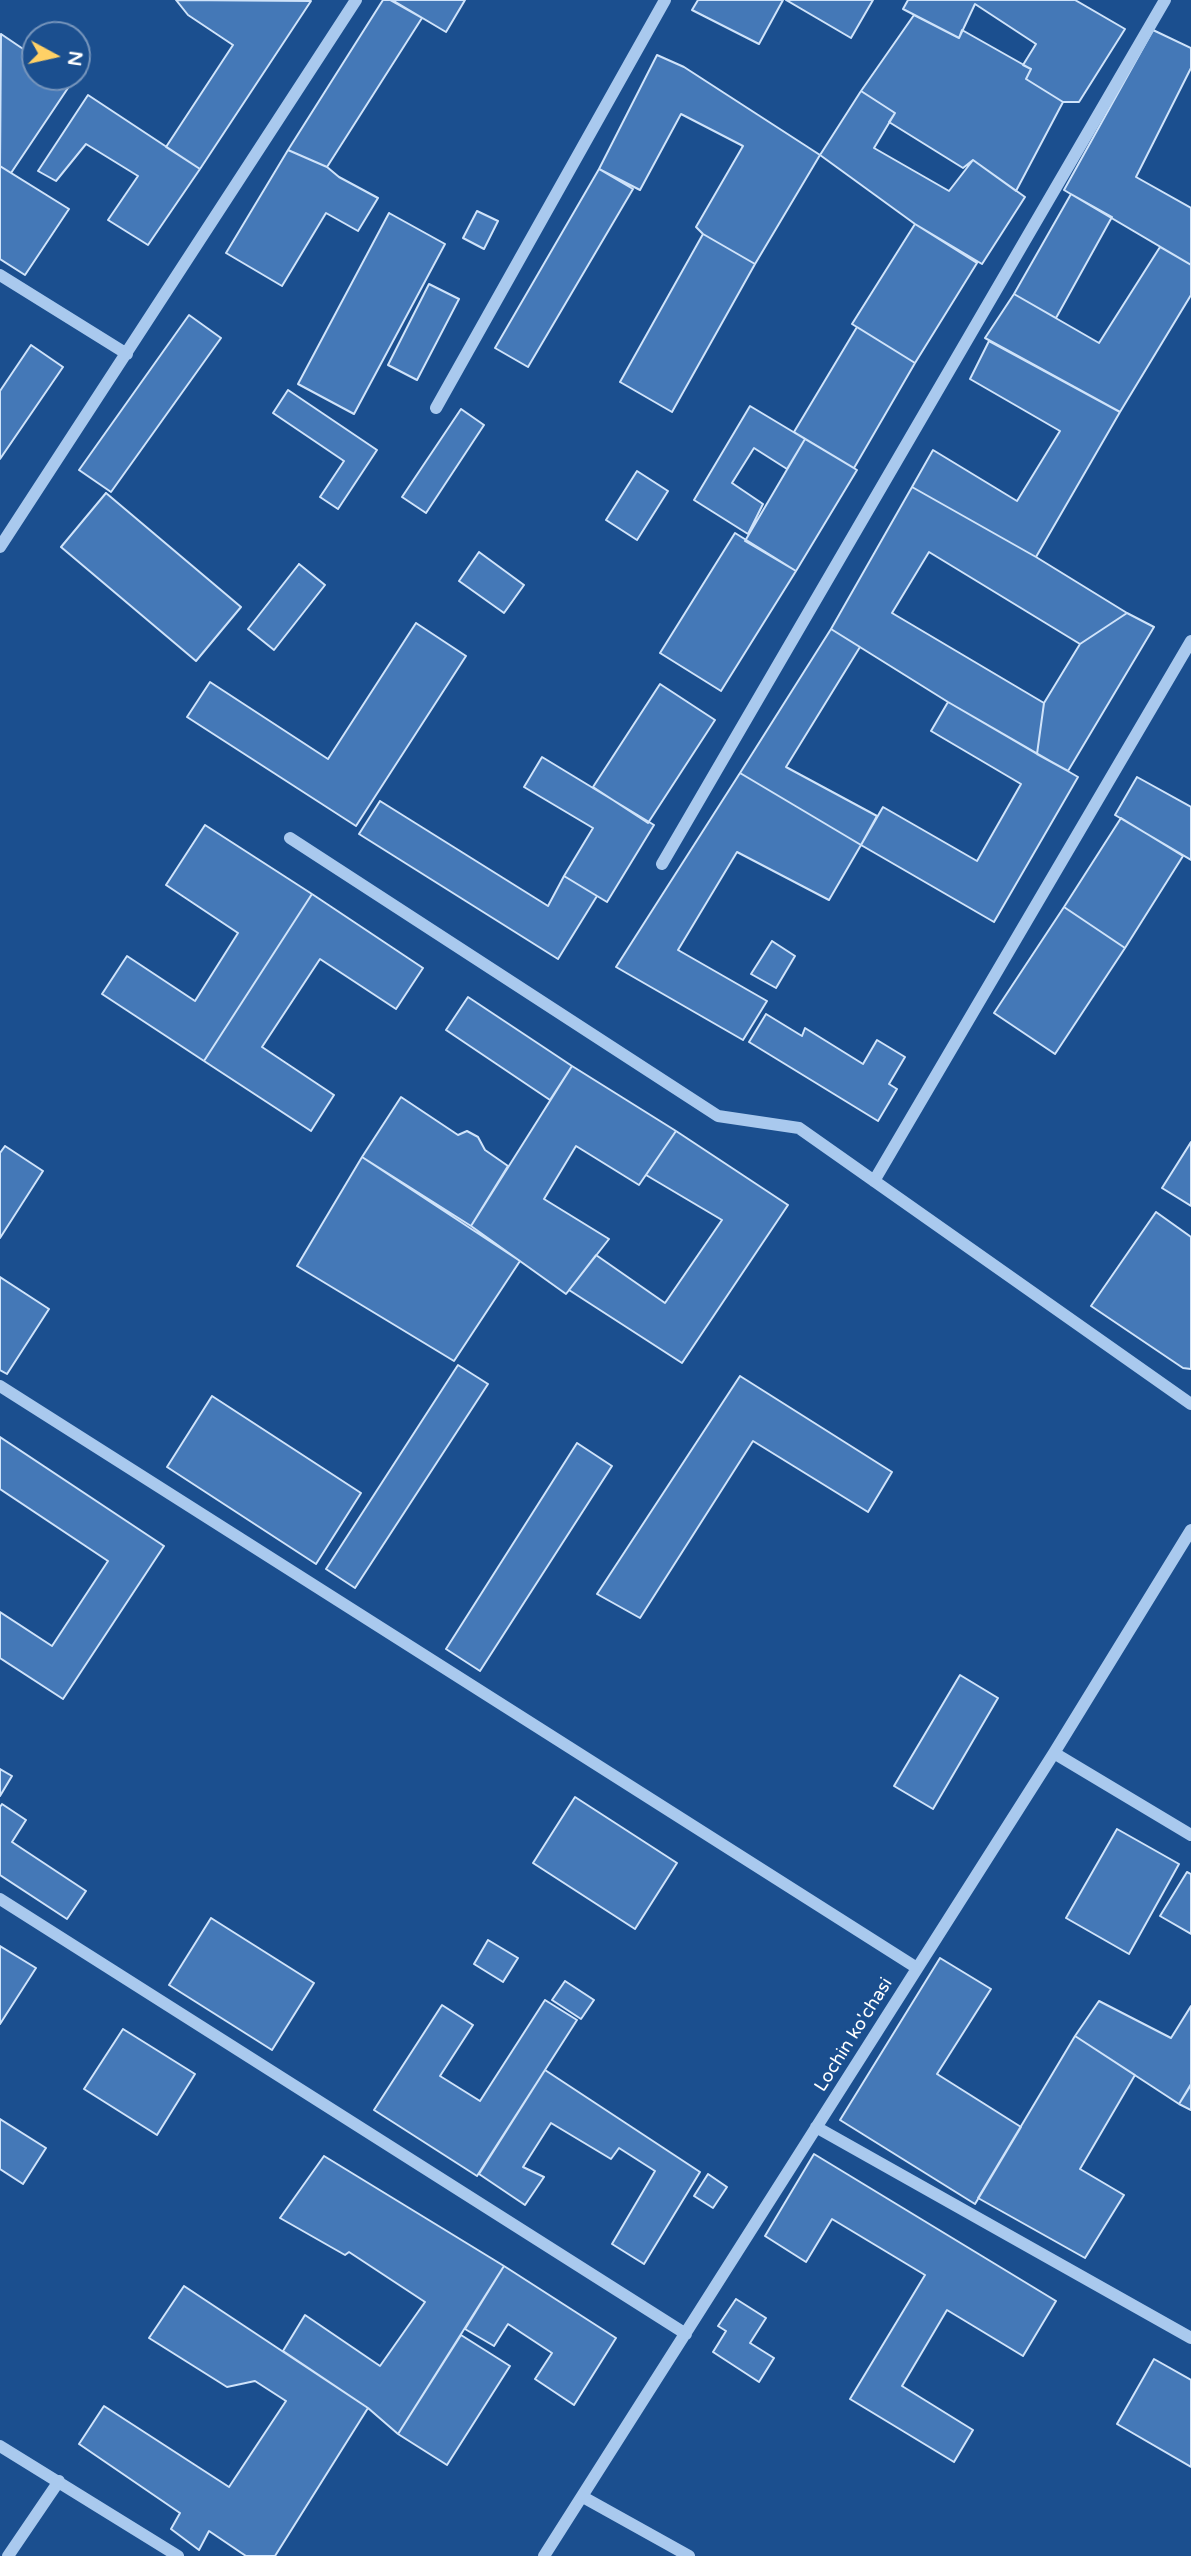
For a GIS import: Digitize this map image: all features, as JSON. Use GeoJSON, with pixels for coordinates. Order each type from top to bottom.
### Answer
{"type":"FeatureCollection","features":[{"type":"Feature","properties":{"kind":"street"},"geometry":{"type":"LineString","coordinates":[[0,547],[356,0]]}},
{"type":"Feature","properties":{"kind":"street"},"geometry":{"type":"LineString","coordinates":[[436,408],[665,0]]}},
{"type":"Feature","properties":{"kind":"street"},"geometry":{"type":"LineString","coordinates":[[662,864],[1166,0]]}},
{"type":"Feature","properties":{"kind":"street"},"geometry":{"type":"LineString","coordinates":[[0,275],[127,354]]}},
{"type":"Feature","properties":{"kind":"street"},"geometry":{"type":"LineString","coordinates":[[874,1181],[1191,641]]}},
{"type":"Feature","properties":{"kind":"street"},"geometry":{"type":"LineString","coordinates":[[290,838],[718,1116],[799,1128],[1191,1404]]}},
{"type":"Feature","properties":{"kind":"street"},"geometry":{"type":"LineString","coordinates":[[0,1386],[917,1968]]}},
{"type":"Feature","properties":{"kind":"street","name":"Lochin ko'chasi"},"geometry":{"type":"LineString","coordinates":[[544,2556],[1054,1753],[1191,1530]]}},
{"type":"Feature","properties":{"kind":"street"},"geometry":{"type":"LineString","coordinates":[[1054,1753],[1191,1835]]}},
{"type":"Feature","properties":{"kind":"street"},"geometry":{"type":"LineString","coordinates":[[0,1899],[686,2334]]}},
{"type":"Feature","properties":{"kind":"street"},"geometry":{"type":"LineString","coordinates":[[816,2127],[1191,2338]]}},
{"type":"Feature","properties":{"kind":"street"},"geometry":{"type":"LineString","coordinates":[[0,2446],[178,2556]]}},
{"type":"Feature","properties":{"kind":"street"},"geometry":{"type":"LineString","coordinates":[[8,2556],[59,2481]]}},
{"type":"Feature","properties":{"kind":"street"},"geometry":{"type":"LineString","coordinates":[[583,2497],[689,2556]]}},
{"type":"Feature","properties":{"kind":"building"},"geometry":{"type":"Polygon","coordinates":[[[176,0],[311,1],[200,169],[166,147],[233,45],[188,15],[176,0]]]}},
{"type":"Feature","properties":{"kind":"building"},"geometry":{"type":"Polygon","coordinates":[[[383,0],[390,0],[422,18],[327,167],[288,150],[383,0]]]}},
{"type":"Feature","properties":{"kind":"building"},"geometry":{"type":"Polygon","coordinates":[[[392,0],[465,0],[446,32],[392,0]]]}},
{"type":"Feature","properties":{"kind":"building"},"geometry":{"type":"Polygon","coordinates":[[[698,0],[783,0],[759,44],[692,10],[698,0]]]}},
{"type":"Feature","properties":{"kind":"building"},"geometry":{"type":"Polygon","coordinates":[[[786,0],[873,0],[851,38],[786,0]]]}},
{"type":"Feature","properties":{"kind":"building"},"geometry":{"type":"Polygon","coordinates":[[[908,0],[1075,0],[1125,29],[1079,102],[1063,102],[1026,79],[1031,69],[1023,65],[1036,44],[975,4],[959,38],[903,9],[908,0]]]}},
{"type":"Feature","properties":{"kind":"building"},"geometry":{"type":"Polygon","coordinates":[[[914,15],[959,38],[962,30],[1031,69],[1026,79],[1063,102],[1016,191],[973,160],[963,168],[889,122],[895,113],[861,91],[914,15]]]}},
{"type":"Feature","properties":{"kind":"building"},"geometry":{"type":"Polygon","coordinates":[[[1153,30],[1191,48],[1191,68],[1136,177],[1191,208],[1191,265],[1064,190],[1153,30]]]}},
{"type":"Feature","properties":{"kind":"building"},"geometry":{"type":"Polygon","coordinates":[[[1,34],[21,48],[21,91],[66,91],[11,173],[0,166],[1,34]]]}},
{"type":"Feature","properties":{"kind":"building"},"geometry":{"type":"Polygon","coordinates":[[[657,55],[684,67],[820,155],[755,264],[703,234],[696,227],[743,146],[681,114],[640,190],[599,169],[657,55]]]}},
{"type":"Feature","properties":{"kind":"building"},"geometry":{"type":"Polygon","coordinates":[[[861,91],[895,113],[874,148],[949,191],[973,160],[1025,197],[982,264],[915,224],[820,155],[861,91]]]}},
{"type":"Feature","properties":{"kind":"building"},"geometry":{"type":"Polygon","coordinates":[[[88,95],[200,169],[148,245],[108,220],[138,176],[86,144],[56,181],[38,171],[88,95]]]}},
{"type":"Feature","properties":{"kind":"building"},"geometry":{"type":"Polygon","coordinates":[[[288,150],[327,167],[339,177],[378,198],[358,231],[326,213],[282,286],[226,253],[288,150]]]}},
{"type":"Feature","properties":{"kind":"building"},"geometry":{"type":"Polygon","coordinates":[[[0,166],[69,209],[25,275],[0,259],[0,166]]]}},
{"type":"Feature","properties":{"kind":"building"},"geometry":{"type":"Polygon","coordinates":[[[599,169],[633,189],[528,367],[495,348],[599,169]]]}},
{"type":"Feature","properties":{"kind":"building"},"geometry":{"type":"Polygon","coordinates":[[[1071,194],[1112,217],[1056,318],[1014,294],[1071,194]]]}},
{"type":"Feature","properties":{"kind":"building"},"geometry":{"type":"Polygon","coordinates":[[[477,211],[498,221],[484,249],[463,238],[477,211]]]}},
{"type":"Feature","properties":{"kind":"building"},"geometry":{"type":"Polygon","coordinates":[[[389,213],[445,244],[354,414],[298,384],[389,213]]]}},
{"type":"Feature","properties":{"kind":"building"},"geometry":{"type":"Polygon","coordinates":[[[915,224],[977,263],[915,363],[852,324],[915,224]]]}},
{"type":"Feature","properties":{"kind":"building"},"geometry":{"type":"Polygon","coordinates":[[[703,234],[755,264],[672,412],[620,382],[703,234]]]}},
{"type":"Feature","properties":{"kind":"building"},"geometry":{"type":"Polygon","coordinates":[[[1160,247],[1191,265],[1191,295],[1120,412],[985,338],[1014,294],[1099,343],[1160,247]]]}},
{"type":"Feature","properties":{"kind":"building"},"geometry":{"type":"Polygon","coordinates":[[[429,284],[459,299],[417,380],[388,365],[429,284]]]}},
{"type":"Feature","properties":{"kind":"building"},"geometry":{"type":"Polygon","coordinates":[[[189,315],[221,338],[111,492],[79,470],[189,315]]]}},
{"type":"Feature","properties":{"kind":"building"},"geometry":{"type":"Polygon","coordinates":[[[857,327],[915,363],[854,468],[794,432],[857,327]]]}},
{"type":"Feature","properties":{"kind":"building"},"geometry":{"type":"Polygon","coordinates":[[[989,341],[1120,412],[1036,557],[912,487],[933,450],[1017,501],[1060,431],[970,379],[989,341]]]}},
{"type":"Feature","properties":{"kind":"building"},"geometry":{"type":"Polygon","coordinates":[[[31,345],[63,367],[0,459],[0,391],[31,345]]]}},
{"type":"Feature","properties":{"kind":"building"},"geometry":{"type":"Polygon","coordinates":[[[288,390],[377,450],[338,509],[320,497],[344,461],[273,413],[288,390]]]}},
{"type":"Feature","properties":{"kind":"building"},"geometry":{"type":"Polygon","coordinates":[[[750,406],[805,439],[787,469],[754,448],[732,483],[763,504],[748,534],[694,500],[750,406]]]}},
{"type":"Feature","properties":{"kind":"building"},"geometry":{"type":"Polygon","coordinates":[[[461,409],[484,425],[426,513],[402,497],[461,409]]]}},
{"type":"Feature","properties":{"kind":"building"},"geometry":{"type":"Polygon","coordinates":[[[805,439],[857,470],[796,571],[745,541],[805,439]]]}},
{"type":"Feature","properties":{"kind":"building"},"geometry":{"type":"Polygon","coordinates":[[[637,471],[668,491],[637,540],[606,520],[637,471]]]}},
{"type":"Feature","properties":{"kind":"building"},"geometry":{"type":"Polygon","coordinates":[[[912,487],[1036,557],[1127,613],[1080,644],[929,552],[892,613],[1044,703],[1037,754],[831,629],[912,487]]]}},
{"type":"Feature","properties":{"kind":"building"},"geometry":{"type":"Polygon","coordinates":[[[106,493],[241,607],[196,661],[61,547],[106,493]]]}},
{"type":"Feature","properties":{"kind":"building"},"geometry":{"type":"Polygon","coordinates":[[[735,533],[796,571],[721,691],[660,653],[735,533]]]}},
{"type":"Feature","properties":{"kind":"building"},"geometry":{"type":"Polygon","coordinates":[[[479,552],[524,585],[504,613],[459,581],[479,552]]]}},
{"type":"Feature","properties":{"kind":"building"},"geometry":{"type":"Polygon","coordinates":[[[299,564],[325,585],[274,650],[248,629],[299,564]]]}},
{"type":"Feature","properties":{"kind":"building"},"geometry":{"type":"Polygon","coordinates":[[[1127,613],[1154,627],[1068,771],[1037,754],[1044,703],[1080,644],[1127,613]]]}},
{"type":"Feature","properties":{"kind":"building"},"geometry":{"type":"Polygon","coordinates":[[[416,623],[466,656],[356,826],[187,717],[210,682],[328,759],[416,623]]]}},
{"type":"Feature","properties":{"kind":"building"},"geometry":{"type":"Polygon","coordinates":[[[831,629],[860,647],[786,767],[877,816],[861,845],[740,773],[831,629]]]}},
{"type":"Feature","properties":{"kind":"building"},"geometry":{"type":"Polygon","coordinates":[[[660,684],[715,720],[648,823],[593,787],[660,684]]]}},
{"type":"Feature","properties":{"kind":"building"},"geometry":{"type":"Polygon","coordinates":[[[948,702],[1078,777],[994,922],[861,845],[883,807],[977,861],[1021,784],[931,731],[948,702]]]}},
{"type":"Feature","properties":{"kind":"building"},"geometry":{"type":"Polygon","coordinates":[[[542,757],[654,825],[607,902],[564,876],[593,828],[524,787],[542,757]]]}},
{"type":"Feature","properties":{"kind":"building"},"geometry":{"type":"Polygon","coordinates":[[[740,773],[861,845],[829,900],[737,852],[678,950],[767,1001],[743,1040],[616,967],[740,773]]]}},
{"type":"Feature","properties":{"kind":"building"},"geometry":{"type":"Polygon","coordinates":[[[1137,777],[1191,807],[1191,860],[1115,815],[1137,777]]]}},
{"type":"Feature","properties":{"kind":"building"},"geometry":{"type":"Polygon","coordinates":[[[380,801],[548,906],[564,876],[597,896],[558,959],[359,834],[380,801]]]}},
{"type":"Feature","properties":{"kind":"building"},"geometry":{"type":"Polygon","coordinates":[[[1121,818],[1183,856],[1125,948],[1064,907],[1121,818]]]}},
{"type":"Feature","properties":{"kind":"building"},"geometry":{"type":"Polygon","coordinates":[[[205,825],[312,894],[204,1061],[102,994],[127,956],[195,1001],[238,933],[166,885],[205,825]]]}},
{"type":"Feature","properties":{"kind":"building"},"geometry":{"type":"Polygon","coordinates":[[[312,894],[423,968],[396,1009],[320,959],[262,1047],[334,1095],[311,1131],[204,1061],[312,894]]]}},
{"type":"Feature","properties":{"kind":"building"},"geometry":{"type":"Polygon","coordinates":[[[1064,907],[1125,948],[1055,1054],[994,1013],[1064,907]]]}},
{"type":"Feature","properties":{"kind":"building"},"geometry":{"type":"Polygon","coordinates":[[[772,941],[795,956],[776,988],[751,974],[772,941]]]}},
{"type":"Feature","properties":{"kind":"building"},"geometry":{"type":"Polygon","coordinates":[[[468,997],[572,1066],[550,1100],[446,1030],[468,997]]]}},
{"type":"Feature","properties":{"kind":"building"},"geometry":{"type":"Polygon","coordinates":[[[766,1014],[802,1036],[805,1028],[863,1064],[877,1040],[905,1057],[889,1084],[897,1089],[878,1121],[749,1042],[766,1014]]]}},
{"type":"Feature","properties":{"kind":"building"},"geometry":{"type":"Polygon","coordinates":[[[572,1066],[676,1131],[639,1185],[576,1146],[544,1199],[609,1239],[566,1294],[471,1226],[572,1066]]]}},
{"type":"Feature","properties":{"kind":"building"},"geometry":{"type":"Polygon","coordinates":[[[401,1097],[458,1135],[467,1131],[478,1137],[485,1150],[508,1166],[471,1226],[362,1157],[401,1097]]]}},
{"type":"Feature","properties":{"kind":"building"},"geometry":{"type":"Polygon","coordinates":[[[676,1131],[788,1205],[682,1363],[569,1290],[596,1255],[665,1303],[722,1220],[646,1175],[676,1131]]]}},
{"type":"Feature","properties":{"kind":"building"},"geometry":{"type":"Polygon","coordinates":[[[1191,1142],[1191,1206],[1162,1188],[1191,1142]]]}},
{"type":"Feature","properties":{"kind":"building"},"geometry":{"type":"Polygon","coordinates":[[[5,1146],[43,1171],[0,1238],[0,1153],[5,1146]]]}},
{"type":"Feature","properties":{"kind":"building"},"geometry":{"type":"Polygon","coordinates":[[[362,1157],[520,1261],[454,1361],[297,1266],[362,1157]]]}},
{"type":"Feature","properties":{"kind":"building"},"geometry":{"type":"Polygon","coordinates":[[[1156,1212],[1191,1237],[1191,1369],[1183,1368],[1091,1306],[1156,1212]]]}},
{"type":"Feature","properties":{"kind":"building"},"geometry":{"type":"Polygon","coordinates":[[[0,1277],[49,1309],[7,1374],[0,1370],[0,1277]]]}},
{"type":"Feature","properties":{"kind":"building"},"geometry":{"type":"Polygon","coordinates":[[[458,1365],[488,1384],[355,1588],[326,1569],[458,1365]]]}},
{"type":"Feature","properties":{"kind":"building"},"geometry":{"type":"Polygon","coordinates":[[[740,1376],[892,1472],[868,1512],[753,1441],[640,1618],[597,1594],[740,1376]]]}},
{"type":"Feature","properties":{"kind":"building"},"geometry":{"type":"Polygon","coordinates":[[[212,1396],[361,1493],[316,1564],[167,1467],[212,1396]]]}},
{"type":"Feature","properties":{"kind":"building"},"geometry":{"type":"Polygon","coordinates":[[[0,1437],[164,1546],[63,1699],[0,1658],[0,1612],[52,1646],[108,1561],[0,1489],[0,1437]]]}},
{"type":"Feature","properties":{"kind":"building"},"geometry":{"type":"Polygon","coordinates":[[[577,1443],[612,1466],[480,1671],[446,1649],[577,1443]]]}},
{"type":"Feature","properties":{"kind":"building"},"geometry":{"type":"Polygon","coordinates":[[[960,1675],[998,1698],[933,1809],[894,1786],[960,1675]]]}},
{"type":"Feature","properties":{"kind":"building"},"geometry":{"type":"Polygon","coordinates":[[[0,1769],[12,1776],[0,1796],[0,1769]]]}},
{"type":"Feature","properties":{"kind":"building"},"geometry":{"type":"Polygon","coordinates":[[[575,1797],[677,1863],[635,1929],[533,1863],[575,1797]]]}},
{"type":"Feature","properties":{"kind":"building"},"geometry":{"type":"Polygon","coordinates":[[[2,1804],[26,1820],[12,1842],[86,1891],[67,1919],[0,1875],[2,1804]]]}},
{"type":"Feature","properties":{"kind":"building"},"geometry":{"type":"Polygon","coordinates":[[[1117,1829],[1179,1864],[1129,1954],[1066,1918],[1117,1829]]]}},
{"type":"Feature","properties":{"kind":"building"},"geometry":{"type":"Polygon","coordinates":[[[1187,1872],[1191,1874],[1191,1934],[1160,1916],[1187,1872]]]}},
{"type":"Feature","properties":{"kind":"building"},"geometry":{"type":"Polygon","coordinates":[[[211,1918],[314,1983],[272,2050],[169,1985],[211,1918]]]}},
{"type":"Feature","properties":{"kind":"building"},"geometry":{"type":"Polygon","coordinates":[[[488,1940],[518,1958],[503,1982],[474,1964],[488,1940]]]}},
{"type":"Feature","properties":{"kind":"building"},"geometry":{"type":"Polygon","coordinates":[[[0,1946],[36,1968],[0,2024],[0,1946]]]}},
{"type":"Feature","properties":{"kind":"building"},"geometry":{"type":"Polygon","coordinates":[[[940,1958],[991,1989],[937,2074],[1021,2127],[975,2204],[840,2120],[940,1958]]]}},
{"type":"Feature","properties":{"kind":"building"},"geometry":{"type":"Polygon","coordinates":[[[565,1981],[594,2000],[581,2019],[552,2000],[565,1981]]]}},
{"type":"Feature","properties":{"kind":"building"},"geometry":{"type":"Polygon","coordinates":[[[545,2000],[577,2020],[477,2176],[374,2110],[442,2005],[473,2025],[440,2076],[480,2101],[545,2000]]]}},
{"type":"Feature","properties":{"kind":"building"},"geometry":{"type":"Polygon","coordinates":[[[1099,2001],[1171,2038],[1191,2006],[1191,2084],[1179,2104],[1075,2036],[1099,2001]]]}},
{"type":"Feature","properties":{"kind":"building"},"geometry":{"type":"Polygon","coordinates":[[[123,2029],[195,2074],[157,2135],[84,2089],[123,2029]]]}},
{"type":"Feature","properties":{"kind":"building"},"geometry":{"type":"Polygon","coordinates":[[[1075,2036],[1135,2075],[1080,2169],[1124,2195],[1085,2258],[978,2198],[1075,2036]]]}},
{"type":"Feature","properties":{"kind":"building"},"geometry":{"type":"Polygon","coordinates":[[[545,2070],[700,2172],[644,2264],[612,2244],[655,2171],[619,2148],[611,2159],[551,2123],[523,2167],[544,2177],[525,2205],[479,2174],[545,2070]]]}},
{"type":"Feature","properties":{"kind":"building"},"geometry":{"type":"Polygon","coordinates":[[[1191,2085],[1191,2110],[1179,2104],[1191,2085]]]}},
{"type":"Feature","properties":{"kind":"building"},"geometry":{"type":"Polygon","coordinates":[[[0,2119],[46,2148],[23,2184],[0,2169],[0,2119]]]}},
{"type":"Feature","properties":{"kind":"building"},"geometry":{"type":"Polygon","coordinates":[[[814,2154],[1056,2301],[1023,2356],[947,2310],[902,2386],[973,2430],[954,2462],[850,2399],[925,2275],[832,2219],[806,2262],[765,2236],[814,2154]]]}},
{"type":"Feature","properties":{"kind":"building"},"geometry":{"type":"Polygon","coordinates":[[[324,2156],[504,2266],[398,2434],[368,2408],[283,2351],[305,2315],[380,2366],[425,2302],[349,2252],[345,2255],[280,2218],[324,2156]]]}},
{"type":"Feature","properties":{"kind":"building"},"geometry":{"type":"Polygon","coordinates":[[[708,2174],[727,2187],[713,2208],[694,2196],[708,2174]]]}},
{"type":"Feature","properties":{"kind":"building"},"geometry":{"type":"Polygon","coordinates":[[[504,2266],[616,2338],[574,2405],[535,2379],[552,2353],[508,2324],[494,2346],[465,2329],[504,2266]]]}},
{"type":"Feature","properties":{"kind":"building"},"geometry":{"type":"Polygon","coordinates":[[[184,2286],[368,2408],[275,2556],[246,2556],[209,2531],[199,2550],[171,2529],[180,2513],[79,2444],[104,2406],[229,2487],[286,2401],[255,2381],[227,2387],[149,2338],[184,2286]]]}},
{"type":"Feature","properties":{"kind":"building"},"geometry":{"type":"Polygon","coordinates":[[[736,2299],[766,2318],[750,2343],[774,2358],[759,2382],[713,2352],[726,2331],[718,2326],[736,2299]]]}},
{"type":"Feature","properties":{"kind":"building"},"geometry":{"type":"Polygon","coordinates":[[[461,2335],[510,2366],[447,2465],[398,2434],[461,2335]]]}},
{"type":"Feature","properties":{"kind":"building"},"geometry":{"type":"Polygon","coordinates":[[[1154,2359],[1191,2380],[1191,2467],[1117,2424],[1154,2359]]]}}]}
